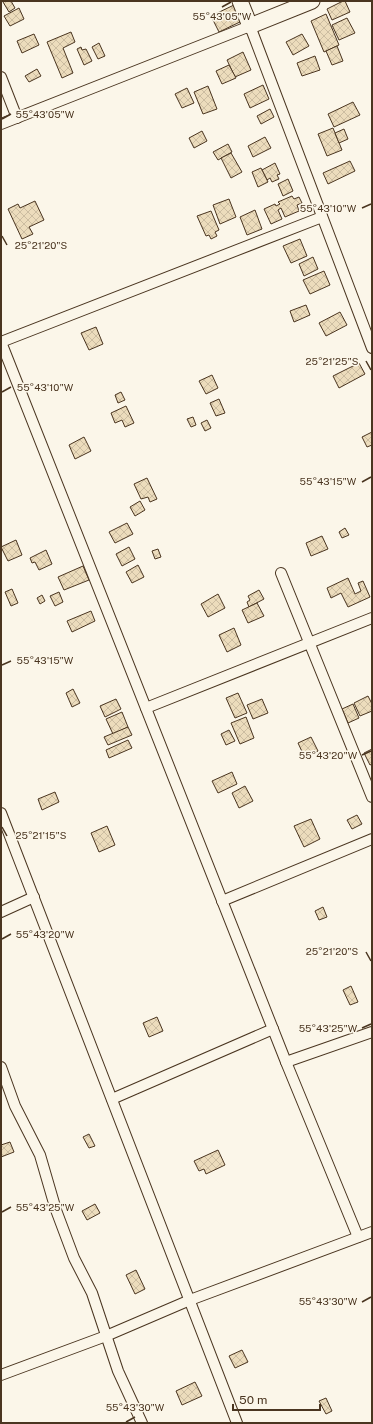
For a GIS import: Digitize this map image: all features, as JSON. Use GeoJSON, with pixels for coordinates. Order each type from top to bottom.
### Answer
{"type":"FeatureCollection","features":[{"type":"Feature","properties":{"kind":"street"},"geometry":{"type":"LineString","coordinates":[[240,1],[372,348]]}},
{"type":"Feature","properties":{"kind":"street"},"geometry":{"type":"LineString","coordinates":[[1,124],[312,1]]}},
{"type":"Feature","properties":{"kind":"street"},"geometry":{"type":"LineString","coordinates":[[1,77],[17,118]]}},
{"type":"Feature","properties":{"kind":"street"},"geometry":{"type":"LineString","coordinates":[[322,217],[1,342],[286,1062],[358,1237]]}},
{"type":"Feature","properties":{"kind":"street"},"geometry":{"type":"LineString","coordinates":[[281,573],[372,797]]}},
{"type":"Feature","properties":{"kind":"street"},"geometry":{"type":"LineString","coordinates":[[146,708],[372,618]]}},
{"type":"Feature","properties":{"kind":"street"},"geometry":{"type":"LineString","coordinates":[[1,813],[237,1423]]}},
{"type":"Feature","properties":{"kind":"street"},"geometry":{"type":"LineString","coordinates":[[222,901],[372,839]]}},
{"type":"Feature","properties":{"kind":"street"},"geometry":{"type":"LineString","coordinates":[[1,912],[34,897]]}},
{"type":"Feature","properties":{"kind":"street"},"geometry":{"type":"LineString","coordinates":[[112,1099],[273,1029]]}},
{"type":"Feature","properties":{"kind":"street"},"geometry":{"type":"LineString","coordinates":[[286,1062],[372,1032]]}},
{"type":"Feature","properties":{"kind":"street"},"geometry":{"type":"LineString","coordinates":[[1,1067],[15,1106],[40,1155],[56,1210],[74,1258],[92,1293],[123,1385],[142,1423]]}},
{"type":"Feature","properties":{"kind":"street"},"geometry":{"type":"LineString","coordinates":[[1,1375],[106,1336],[190,1300],[372,1232]]}},
{"type":"Feature","properties":{"kind":"building"},"geometry":{"type":"Polygon","coordinates":[[[11,1],[15,8],[9,12],[3,2],[11,1]]]}},
{"type":"Feature","properties":{"kind":"building"},"geometry":{"type":"Polygon","coordinates":[[[345,1],[350,12],[332,20],[327,9],[345,1]]]}},
{"type":"Feature","properties":{"kind":"building"},"geometry":{"type":"Polygon","coordinates":[[[234,5],[242,21],[219,32],[211,16],[234,5]]]}},
{"type":"Feature","properties":{"kind":"building"},"geometry":{"type":"Polygon","coordinates":[[[19,8],[24,19],[10,26],[4,16],[19,8]]]}},
{"type":"Feature","properties":{"kind":"building"},"geometry":{"type":"Polygon","coordinates":[[[326,14],[339,45],[324,52],[311,21],[326,14]]]}},
{"type":"Feature","properties":{"kind":"building"},"geometry":{"type":"Polygon","coordinates":[[[347,18],[355,33],[339,40],[332,25],[347,18]]]}},
{"type":"Feature","properties":{"kind":"building"},"geometry":{"type":"Polygon","coordinates":[[[71,32],[75,42],[63,48],[73,73],[62,78],[47,42],[71,32]]]}},
{"type":"Feature","properties":{"kind":"building"},"geometry":{"type":"Polygon","coordinates":[[[34,34],[39,45],[22,53],[17,41],[34,34]]]}},
{"type":"Feature","properties":{"kind":"building"},"geometry":{"type":"Polygon","coordinates":[[[302,34],[309,46],[293,55],[286,42],[302,34]]]}},
{"type":"Feature","properties":{"kind":"building"},"geometry":{"type":"Polygon","coordinates":[[[99,43],[105,56],[98,59],[92,47],[99,43]]]}},
{"type":"Feature","properties":{"kind":"building"},"geometry":{"type":"Polygon","coordinates":[[[337,46],[343,61],[332,65],[326,51],[337,46]]]}},
{"type":"Feature","properties":{"kind":"building"},"geometry":{"type":"Polygon","coordinates":[[[81,47],[82,50],[86,49],[92,61],[84,65],[77,49],[81,47]]]}},
{"type":"Feature","properties":{"kind":"building"},"geometry":{"type":"Polygon","coordinates":[[[243,52],[251,70],[235,77],[227,60],[243,52]]]}},
{"type":"Feature","properties":{"kind":"building"},"geometry":{"type":"Polygon","coordinates":[[[315,56],[320,70],[302,76],[297,63],[315,56]]]}},
{"type":"Feature","properties":{"kind":"building"},"geometry":{"type":"Polygon","coordinates":[[[229,65],[236,78],[222,84],[216,71],[229,65]]]}},
{"type":"Feature","properties":{"kind":"building"},"geometry":{"type":"Polygon","coordinates":[[[37,69],[41,76],[29,82],[25,76],[37,69]]]}},
{"type":"Feature","properties":{"kind":"building"},"geometry":{"type":"Polygon","coordinates":[[[263,85],[269,99],[250,108],[244,94],[263,85]]]}},
{"type":"Feature","properties":{"kind":"building"},"geometry":{"type":"Polygon","coordinates":[[[208,86],[217,109],[203,114],[194,92],[208,86]]]}},
{"type":"Feature","properties":{"kind":"building"},"geometry":{"type":"Polygon","coordinates":[[[187,88],[194,103],[182,108],[175,94],[187,88]]]}},
{"type":"Feature","properties":{"kind":"building"},"geometry":{"type":"Polygon","coordinates":[[[353,102],[360,115],[334,127],[328,114],[353,102]]]}},
{"type":"Feature","properties":{"kind":"building"},"geometry":{"type":"Polygon","coordinates":[[[270,109],[274,117],[261,124],[257,116],[270,109]]]}},
{"type":"Feature","properties":{"kind":"building"},"geometry":{"type":"Polygon","coordinates":[[[333,128],[342,150],[327,156],[318,134],[333,128]]]}},
{"type":"Feature","properties":{"kind":"building"},"geometry":{"type":"Polygon","coordinates":[[[344,129],[348,139],[339,143],[335,133],[344,129]]]}},
{"type":"Feature","properties":{"kind":"building"},"geometry":{"type":"Polygon","coordinates":[[[202,131],[207,141],[194,148],[189,138],[202,131]]]}},
{"type":"Feature","properties":{"kind":"building"},"geometry":{"type":"Polygon","coordinates":[[[265,137],[271,148],[253,157],[248,146],[265,137]]]}},
{"type":"Feature","properties":{"kind":"building"},"geometry":{"type":"Polygon","coordinates":[[[228,144],[232,152],[218,160],[213,152],[228,144]]]}},
{"type":"Feature","properties":{"kind":"building"},"geometry":{"type":"Polygon","coordinates":[[[231,153],[242,172],[231,178],[221,158],[231,153]]]}},
{"type":"Feature","properties":{"kind":"building"},"geometry":{"type":"Polygon","coordinates":[[[350,161],[355,171],[328,184],[323,173],[350,161]]]}},
{"type":"Feature","properties":{"kind":"building"},"geometry":{"type":"Polygon","coordinates":[[[275,163],[280,174],[277,175],[279,179],[272,182],[270,178],[267,180],[262,170],[275,163]]]}},
{"type":"Feature","properties":{"kind":"building"},"geometry":{"type":"Polygon","coordinates":[[[261,168],[268,182],[258,187],[252,172],[261,168]]]}},
{"type":"Feature","properties":{"kind":"building"},"geometry":{"type":"Polygon","coordinates":[[[288,179],[293,191],[283,196],[278,184],[288,179]]]}},
{"type":"Feature","properties":{"kind":"building"},"geometry":{"type":"Polygon","coordinates":[[[292,196],[294,199],[299,197],[302,203],[297,205],[299,211],[285,217],[281,208],[278,210],[282,219],[271,224],[264,209],[275,204],[276,206],[280,204],[278,202],[292,196]]]}},
{"type":"Feature","properties":{"kind":"building"},"geometry":{"type":"Polygon","coordinates":[[[229,199],[236,217],[220,224],[213,205],[229,199]]]}},
{"type":"Feature","properties":{"kind":"building"},"geometry":{"type":"Polygon","coordinates":[[[35,201],[44,220],[29,227],[33,234],[22,239],[8,209],[18,204],[20,208],[35,201]]]}},
{"type":"Feature","properties":{"kind":"building"},"geometry":{"type":"Polygon","coordinates":[[[255,210],[262,229],[247,235],[240,217],[255,210]]]}},
{"type":"Feature","properties":{"kind":"building"},"geometry":{"type":"Polygon","coordinates":[[[211,211],[219,230],[215,232],[217,236],[211,239],[209,235],[206,236],[197,216],[211,211]]]}},
{"type":"Feature","properties":{"kind":"building"},"geometry":{"type":"Polygon","coordinates":[[[300,239],[307,256],[291,263],[283,246],[300,239]]]}},
{"type":"Feature","properties":{"kind":"building"},"geometry":{"type":"Polygon","coordinates":[[[313,257],[318,269],[304,276],[299,264],[313,257]]]}},
{"type":"Feature","properties":{"kind":"building"},"geometry":{"type":"Polygon","coordinates":[[[324,271],[330,285],[310,294],[303,280],[324,271]]]}},
{"type":"Feature","properties":{"kind":"building"},"geometry":{"type":"Polygon","coordinates":[[[306,305],[310,315],[294,322],[290,311],[306,305]]]}},
{"type":"Feature","properties":{"kind":"building"},"geometry":{"type":"Polygon","coordinates":[[[340,312],[347,325],[326,336],[319,323],[340,312]]]}},
{"type":"Feature","properties":{"kind":"building"},"geometry":{"type":"Polygon","coordinates":[[[96,327],[103,344],[89,350],[81,333],[96,327]]]}},
{"type":"Feature","properties":{"kind":"building"},"geometry":{"type":"Polygon","coordinates":[[[359,363],[365,374],[339,388],[333,376],[359,363]]]}},
{"type":"Feature","properties":{"kind":"building"},"geometry":{"type":"Polygon","coordinates":[[[212,375],[218,388],[206,394],[199,381],[212,375]]]}},
{"type":"Feature","properties":{"kind":"building"},"geometry":{"type":"Polygon","coordinates":[[[121,392],[125,400],[118,403],[115,395],[121,392]]]}},
{"type":"Feature","properties":{"kind":"building"},"geometry":{"type":"Polygon","coordinates":[[[219,399],[225,413],[216,416],[210,403],[219,399]]]}},
{"type":"Feature","properties":{"kind":"building"},"geometry":{"type":"Polygon","coordinates":[[[126,406],[134,423],[125,427],[122,420],[115,423],[111,413],[126,406]]]}},
{"type":"Feature","properties":{"kind":"building"},"geometry":{"type":"Polygon","coordinates":[[[193,417],[196,425],[191,427],[187,419],[193,417]]]}},
{"type":"Feature","properties":{"kind":"building"},"geometry":{"type":"Polygon","coordinates":[[[207,420],[211,428],[205,431],[201,423],[207,420]]]}},
{"type":"Feature","properties":{"kind":"building"},"geometry":{"type":"Polygon","coordinates":[[[372,432],[372,445],[367,447],[362,437],[372,432]]]}},
{"type":"Feature","properties":{"kind":"building"},"geometry":{"type":"Polygon","coordinates":[[[84,437],[91,451],[75,459],[69,445],[84,437]]]}},
{"type":"Feature","properties":{"kind":"building"},"geometry":{"type":"Polygon","coordinates":[[[147,478],[157,499],[150,502],[148,497],[141,499],[134,484],[147,478]]]}},
{"type":"Feature","properties":{"kind":"building"},"geometry":{"type":"Polygon","coordinates":[[[140,501],[145,510],[135,516],[130,507],[140,501]]]}},
{"type":"Feature","properties":{"kind":"building"},"geometry":{"type":"Polygon","coordinates":[[[127,523],[133,534],[115,543],[109,532],[127,523]]]}},
{"type":"Feature","properties":{"kind":"building"},"geometry":{"type":"Polygon","coordinates":[[[345,528],[349,535],[342,538],[339,532],[345,528]]]}},
{"type":"Feature","properties":{"kind":"building"},"geometry":{"type":"Polygon","coordinates":[[[322,536],[328,549],[311,556],[306,543],[322,536]]]}},
{"type":"Feature","properties":{"kind":"building"},"geometry":{"type":"Polygon","coordinates":[[[16,540],[22,555],[8,561],[1,547],[16,540]]]}},
{"type":"Feature","properties":{"kind":"building"},"geometry":{"type":"Polygon","coordinates":[[[129,547],[135,559],[122,566],[116,554],[129,547]]]}},
{"type":"Feature","properties":{"kind":"building"},"geometry":{"type":"Polygon","coordinates":[[[158,549],[161,557],[155,559],[152,551],[158,549]]]}},
{"type":"Feature","properties":{"kind":"building"},"geometry":{"type":"Polygon","coordinates":[[[46,550],[52,564],[39,570],[35,562],[32,563],[30,558],[46,550]]]}},
{"type":"Feature","properties":{"kind":"building"},"geometry":{"type":"Polygon","coordinates":[[[138,565],[144,577],[132,583],[126,572],[138,565]]]}},
{"type":"Feature","properties":{"kind":"building"},"geometry":{"type":"Polygon","coordinates":[[[83,566],[89,580],[64,590],[58,577],[83,566]]]}},
{"type":"Feature","properties":{"kind":"building"},"geometry":{"type":"Polygon","coordinates":[[[348,578],[355,594],[361,591],[358,583],[363,581],[370,597],[348,607],[341,593],[331,598],[327,588],[348,578]]]}},
{"type":"Feature","properties":{"kind":"building"},"geometry":{"type":"Polygon","coordinates":[[[12,589],[18,603],[11,606],[5,592],[12,589]]]}},
{"type":"Feature","properties":{"kind":"building"},"geometry":{"type":"Polygon","coordinates":[[[259,590],[264,599],[249,607],[247,602],[250,600],[248,596],[259,590]]]}},
{"type":"Feature","properties":{"kind":"building"},"geometry":{"type":"Polygon","coordinates":[[[59,592],[63,602],[55,606],[50,596],[59,592]]]}},
{"type":"Feature","properties":{"kind":"building"},"geometry":{"type":"Polygon","coordinates":[[[218,594],[225,608],[208,617],[201,604],[218,594]]]}},
{"type":"Feature","properties":{"kind":"building"},"geometry":{"type":"Polygon","coordinates":[[[42,595],[45,601],[40,604],[37,598],[42,595]]]}},
{"type":"Feature","properties":{"kind":"building"},"geometry":{"type":"Polygon","coordinates":[[[257,603],[264,616],[248,623],[242,610],[257,603]]]}},
{"type":"Feature","properties":{"kind":"building"},"geometry":{"type":"Polygon","coordinates":[[[91,611],[95,621],[72,632],[67,621],[91,611]]]}},
{"type":"Feature","properties":{"kind":"building"},"geometry":{"type":"Polygon","coordinates":[[[234,628],[241,645],[227,652],[219,635],[234,628]]]}},
{"type":"Feature","properties":{"kind":"building"},"geometry":{"type":"Polygon","coordinates":[[[73,689],[80,703],[72,707],[66,693],[73,689]]]}},
{"type":"Feature","properties":{"kind":"building"},"geometry":{"type":"Polygon","coordinates":[[[238,693],[247,713],[235,718],[226,698],[238,693]]]}},
{"type":"Feature","properties":{"kind":"building"},"geometry":{"type":"Polygon","coordinates":[[[368,696],[372,704],[372,711],[360,716],[354,703],[368,696]]]}},
{"type":"Feature","properties":{"kind":"building"},"geometry":{"type":"Polygon","coordinates":[[[116,699],[121,709],[105,717],[100,706],[116,699]]]}},
{"type":"Feature","properties":{"kind":"building"},"geometry":{"type":"Polygon","coordinates":[[[262,699],[268,713],[253,719],[247,705],[262,699]]]}},
{"type":"Feature","properties":{"kind":"building"},"geometry":{"type":"Polygon","coordinates":[[[353,704],[359,718],[348,723],[342,709],[353,704]]]}},
{"type":"Feature","properties":{"kind":"building"},"geometry":{"type":"Polygon","coordinates":[[[122,712],[128,727],[113,734],[106,719],[122,712]]]}},
{"type":"Feature","properties":{"kind":"building"},"geometry":{"type":"Polygon","coordinates":[[[246,717],[254,738],[240,744],[231,723],[246,717]]]}},
{"type":"Feature","properties":{"kind":"building"},"geometry":{"type":"Polygon","coordinates":[[[128,727],[132,735],[108,745],[104,737],[128,727]]]}},
{"type":"Feature","properties":{"kind":"building"},"geometry":{"type":"Polygon","coordinates":[[[229,730],[235,741],[226,745],[221,734],[229,730]]]}},
{"type":"Feature","properties":{"kind":"building"},"geometry":{"type":"Polygon","coordinates":[[[311,737],[318,751],[305,758],[298,743],[311,737]]]}},
{"type":"Feature","properties":{"kind":"building"},"geometry":{"type":"Polygon","coordinates":[[[128,740],[132,748],[109,758],[106,750],[128,740]]]}},
{"type":"Feature","properties":{"kind":"building"},"geometry":{"type":"Polygon","coordinates":[[[372,749],[372,764],[370,765],[364,753],[372,749]]]}},
{"type":"Feature","properties":{"kind":"building"},"geometry":{"type":"Polygon","coordinates":[[[232,772],[237,784],[218,793],[212,781],[232,772]]]}},
{"type":"Feature","properties":{"kind":"building"},"geometry":{"type":"Polygon","coordinates":[[[245,786],[253,801],[239,808],[232,793],[245,786]]]}},
{"type":"Feature","properties":{"kind":"building"},"geometry":{"type":"Polygon","coordinates":[[[55,792],[59,802],[42,810],[38,799],[55,792]]]}},
{"type":"Feature","properties":{"kind":"building"},"geometry":{"type":"Polygon","coordinates":[[[357,815],[362,824],[352,829],[347,820],[357,815]]]}},
{"type":"Feature","properties":{"kind":"building"},"geometry":{"type":"Polygon","coordinates":[[[311,819],[320,839],[304,847],[294,826],[311,819]]]}},
{"type":"Feature","properties":{"kind":"building"},"geometry":{"type":"Polygon","coordinates":[[[107,826],[115,845],[99,852],[91,833],[107,826]]]}},
{"type":"Feature","properties":{"kind":"building"},"geometry":{"type":"Polygon","coordinates":[[[323,907],[327,917],[319,920],[315,911],[323,907]]]}},
{"type":"Feature","properties":{"kind":"building"},"geometry":{"type":"Polygon","coordinates":[[[351,986],[358,1002],[350,1005],[343,990],[351,986]]]}},
{"type":"Feature","properties":{"kind":"building"},"geometry":{"type":"Polygon","coordinates":[[[157,1017],[163,1031],[149,1037],[143,1023],[157,1017]]]}},
{"type":"Feature","properties":{"kind":"building"},"geometry":{"type":"Polygon","coordinates":[[[89,1134],[95,1146],[89,1148],[83,1137],[89,1134]]]}},
{"type":"Feature","properties":{"kind":"building"},"geometry":{"type":"Polygon","coordinates":[[[10,1142],[14,1152],[1,1157],[1,1145],[10,1142]]]}},
{"type":"Feature","properties":{"kind":"building"},"geometry":{"type":"Polygon","coordinates":[[[218,1150],[225,1165],[206,1174],[204,1169],[199,1171],[194,1161],[218,1150]]]}},
{"type":"Feature","properties":{"kind":"building"},"geometry":{"type":"Polygon","coordinates":[[[95,1204],[100,1213],[87,1220],[82,1211],[95,1204]]]}},
{"type":"Feature","properties":{"kind":"building"},"geometry":{"type":"Polygon","coordinates":[[[136,1270],[145,1289],[135,1294],[126,1275],[136,1270]]]}},
{"type":"Feature","properties":{"kind":"building"},"geometry":{"type":"Polygon","coordinates":[[[242,1350],[248,1362],[235,1368],[229,1356],[242,1350]]]}},
{"type":"Feature","properties":{"kind":"building"},"geometry":{"type":"Polygon","coordinates":[[[195,1382],[202,1396],[182,1405],[176,1391],[195,1382]]]}},
{"type":"Feature","properties":{"kind":"building"},"geometry":{"type":"Polygon","coordinates":[[[326,1398],[332,1411],[326,1414],[319,1401],[326,1398]]]}}]}
